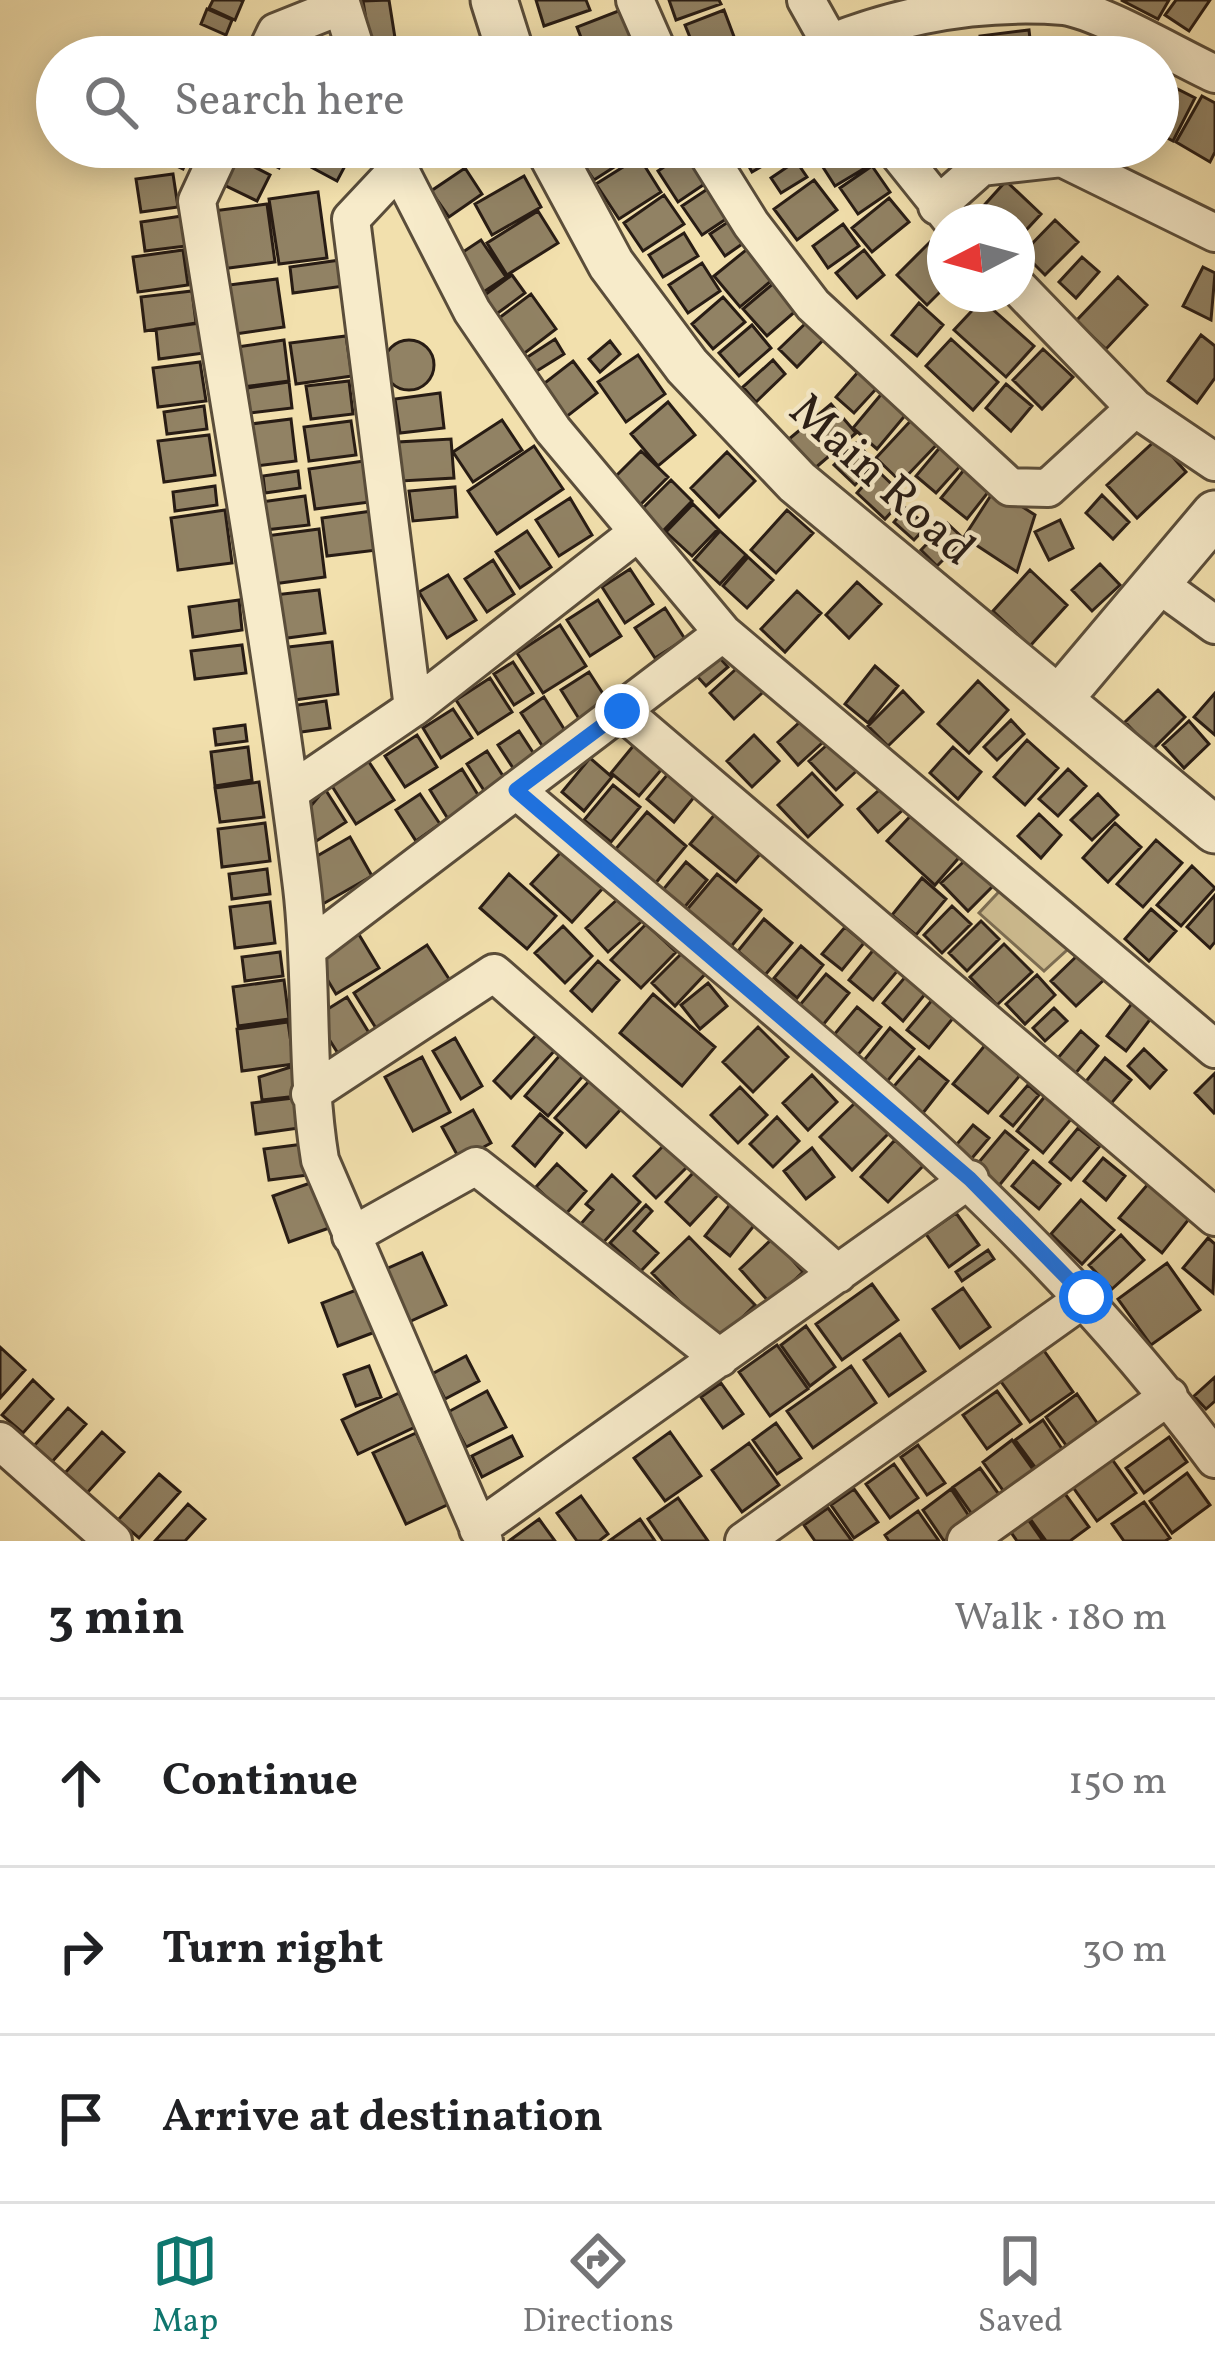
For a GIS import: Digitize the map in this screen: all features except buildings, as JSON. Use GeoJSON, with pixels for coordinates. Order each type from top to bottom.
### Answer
{"type":"FeatureCollection","features":[{"type":"Feature","properties":{"kind":"street"},"geometry":{"type":"LineString","coordinates":[[494,0],[505,36]]}},
{"type":"Feature","properties":{"kind":"street"},"geometry":{"type":"LineString","coordinates":[[634,0],[650,36]]}},
{"type":"Feature","properties":{"kind":"street"},"geometry":{"type":"LineString","coordinates":[[806,0],[826,36]]}},
{"type":"Feature","properties":{"kind":"street"},"geometry":{"type":"LineString","coordinates":[[273,36],[341,3],[351,36]]}},
{"type":"Feature","properties":{"kind":"street"},"geometry":{"type":"LineString","coordinates":[[861,36],[902,15],[973,5],[1066,6],[1132,36]]}},
{"type":"Feature","properties":{"kind":"street"},"geometry":{"type":"LineString","coordinates":[[1179,58],[1215,74]]}},
{"type":"Feature","properties":{"kind":"street"},"geometry":{"type":"LineString","coordinates":[[212,168],[197,201],[310,947],[310,1094],[320,1160],[481,1535],[970,1179]]}},
{"type":"Feature","properties":{"kind":"street"},"geometry":{"type":"LineString","coordinates":[[386,168],[351,219],[413,708]]}},
{"type":"Feature","properties":{"kind":"street"},"geometry":{"type":"LineString","coordinates":[[397,168],[472,311],[554,430],[723,633],[1215,1049]]}},
{"type":"Feature","properties":{"kind":"street","name":"Main Road"},"geometry":{"type":"LineString","coordinates":[[559,168],[611,264],[687,366],[797,482],[1215,830]]}},
{"type":"Feature","properties":{"kind":"street"},"geometry":{"type":"LineString","coordinates":[[716,168],[751,224],[813,305],[1010,487],[1048,488],[1136,407]]}},
{"type":"Feature","properties":{"kind":"street"},"geometry":{"type":"LineString","coordinates":[[909,168],[937,204]]}},
{"type":"Feature","properties":{"kind":"street"},"geometry":{"type":"LineString","coordinates":[[953,204],[980,168]]}},
{"type":"Feature","properties":{"kind":"street"},"geometry":{"type":"LineString","coordinates":[[1082,168],[1215,233]]}},
{"type":"Feature","properties":{"kind":"street"},"geometry":{"type":"LineString","coordinates":[[1035,304],[1136,407],[1215,462]]}},
{"type":"Feature","properties":{"kind":"street"},"geometry":{"type":"LineString","coordinates":[[1059,699],[1215,514]]}},
{"type":"Feature","properties":{"kind":"street"},"geometry":{"type":"LineString","coordinates":[[290,792],[413,708],[637,533]]}},
{"type":"Feature","properties":{"kind":"street"},"geometry":{"type":"LineString","coordinates":[[1157,583],[1215,625]]}},
{"type":"Feature","properties":{"kind":"street"},"geometry":{"type":"LineString","coordinates":[[310,947],[723,633]]}},
{"type":"Feature","properties":{"kind":"street"},"geometry":{"type":"LineString","coordinates":[[622,711],[1215,1216]]}},
{"type":"Feature","properties":{"kind":"street"},"geometry":{"type":"LineString","coordinates":[[516,790],[970,1179],[1086,1297],[1215,1459]]}},
{"type":"Feature","properties":{"kind":"street"},"geometry":{"type":"LineString","coordinates":[[310,1094],[494,973],[838,1274]]}},
{"type":"Feature","properties":{"kind":"street"},"geometry":{"type":"LineString","coordinates":[[352,1236],[476,1166],[720,1358]]}},
{"type":"Feature","properties":{"kind":"street"},"geometry":{"type":"LineString","coordinates":[[744,1541],[1086,1297]]}},
{"type":"Feature","properties":{"kind":"street"},"geometry":{"type":"LineString","coordinates":[[967,1541],[1169,1396]]}},
{"type":"Feature","properties":{"kind":"street"},"geometry":{"type":"LineString","coordinates":[[4,1453],[113,1541]]}},
{"type":"Feature","properties":{"kind":"shaded area"},"geometry":{"type":"Polygon","coordinates":[[[1009,881],[1078,940],[1044,971],[979,913],[1009,881]]]}},
{"type":"Feature","properties":{"kind":"route"},"geometry":{"type":"LineString","coordinates":[[622,711],[516,790],[970,1179],[1086,1297]]}}]}
